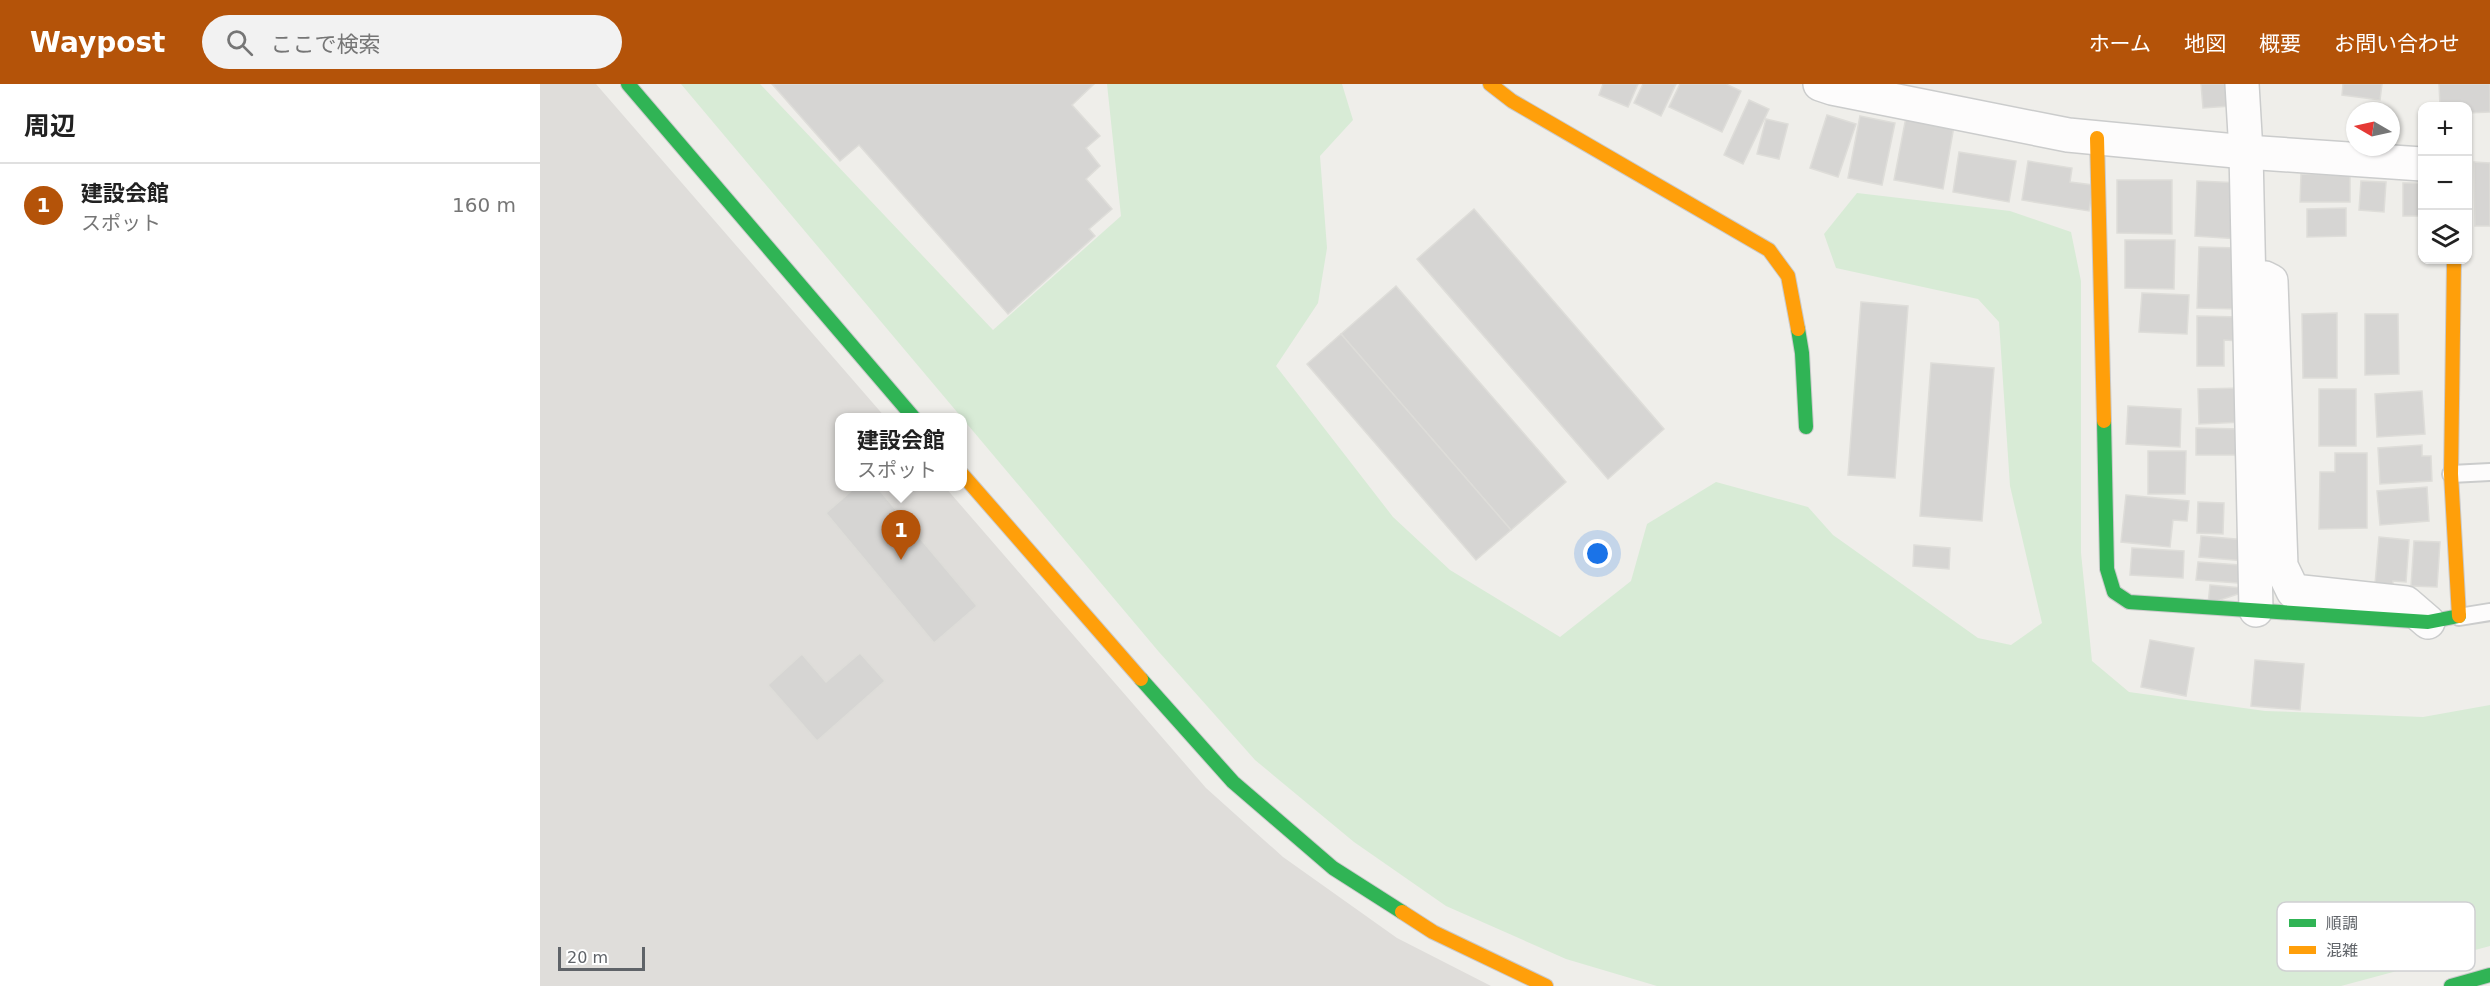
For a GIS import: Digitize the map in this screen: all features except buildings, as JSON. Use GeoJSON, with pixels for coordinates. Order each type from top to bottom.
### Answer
{"type":"FeatureCollection","features":[{"type":"Feature","properties":{"kind":"street"},"geometry":{"type":"LineString","coordinates":[[628,84],[911,413]]}},
{"type":"Feature","properties":{"kind":"street"},"geometry":{"type":"LineString","coordinates":[[1490,84],[1512,101],[1769,249],[1788,276],[1802,353],[1806,427]]}},
{"type":"Feature","properties":{"kind":"street"},"geometry":{"type":"LineString","coordinates":[[1820,84],[2068,135],[2246,152],[2418,164]]}},
{"type":"Feature","properties":{"kind":"street"},"geometry":{"type":"LineString","coordinates":[[2242,84],[2246,152],[2256,610]]}},
{"type":"Feature","properties":{"kind":"street"},"geometry":{"type":"LineString","coordinates":[[2097,138],[2107,569],[2114,592],[2129,602],[2443,619]]}},
{"type":"Feature","properties":{"kind":"street"},"geometry":{"type":"LineString","coordinates":[[2443,619],[2451,474],[2454,264]]}},
{"type":"Feature","properties":{"kind":"street"},"geometry":{"type":"LineString","coordinates":[[2248,270],[2271,281],[2281,566],[2293,591],[2406,603],[2443,619]]}},
{"type":"Feature","properties":{"kind":"street"},"geometry":{"type":"LineString","coordinates":[[967,479],[1079,610],[1233,782],[1334,868],[1433,932],[1546,986]]}},
{"type":"Feature","properties":{"kind":"street"},"geometry":{"type":"LineString","coordinates":[[2451,986],[2490,975]]}},
{"type":"Feature","properties":{"kind":"lane"},"geometry":{"type":"LineString","coordinates":[[2451,474],[2490,472]]}},
{"type":"Feature","properties":{"kind":"lane"},"geometry":{"type":"LineString","coordinates":[[2443,619],[2490,612]]}},
{"type":"Feature","properties":{"kind":"shaded area"},"geometry":{"type":"Polygon","coordinates":[[[540,84],[596,84],[882,413],[835,413],[835,491],[948,491],[1206,788],[1283,857],[1397,938],[1491,986],[540,986],[540,84]]]}},
{"type":"Feature","properties":{"kind":"green space"},"geometry":{"type":"Polygon","coordinates":[[[681,84],[760,84],[993,330],[1121,216],[1107,84],[1342,84],[1353,120],[1320,156],[1327,248],[1318,303],[1276,366],[1393,517],[1450,570],[1560,637],[1631,581],[1647,524],[1716,482],[1808,507],[1833,535],[1978,638],[2011,645],[2042,623],[2010,486],[1999,322],[1978,299],[1836,268],[1824,234],[1857,193],[2010,211],[2071,232],[2081,281],[2081,553],[2092,661],[2129,692],[2265,711],[2423,717],[2490,705],[2490,946],[2475,950],[2475,902],[2277,902],[2277,971],[2397,971],[2341,986],[1657,986],[1566,959],[1446,906],[1354,842],[1255,760],[1159,652],[967,424],[967,413],[958,413],[681,84]]]}},
{"type":"Feature","properties":{"kind":"traffic: fast"},"geometry":{"type":"LineString","coordinates":[[628,84],[910,413]]}},
{"type":"Feature","properties":{"kind":"traffic: fast"},"geometry":{"type":"LineString","coordinates":[[1798,329],[1802,353],[1806,427]]}},
{"type":"Feature","properties":{"kind":"traffic: fast"},"geometry":{"type":"LineString","coordinates":[[2104,421],[2107,569],[2114,592],[2129,602],[2428,622],[2459,616]]}},
{"type":"Feature","properties":{"kind":"traffic: fast"},"geometry":{"type":"LineString","coordinates":[[1141,679],[1233,782],[1333,868],[1402,912]]}},
{"type":"Feature","properties":{"kind":"traffic: fast"},"geometry":{"type":"LineString","coordinates":[[2451,986],[2490,975]]}},
{"type":"Feature","properties":{"kind":"traffic: slow"},"geometry":{"type":"LineString","coordinates":[[1490,84],[1512,101],[1769,250],[1788,276],[1798,329]]}},
{"type":"Feature","properties":{"kind":"traffic: slow"},"geometry":{"type":"LineString","coordinates":[[2097,138],[2104,421]]}},
{"type":"Feature","properties":{"kind":"traffic: slow"},"geometry":{"type":"LineString","coordinates":[[2454,264],[2451,474],[2459,616]]}},
{"type":"Feature","properties":{"kind":"traffic: slow"},"geometry":{"type":"LineString","coordinates":[[967,480],[1141,679]]}},
{"type":"Feature","properties":{"kind":"traffic: slow"},"geometry":{"type":"LineString","coordinates":[[1402,912],[1433,932],[1546,986]]}},
{"type":"Feature","properties":{"kind":"place","name":"建設会館"},"geometry":{"type":"Point","coordinates":[901,560]}}]}
